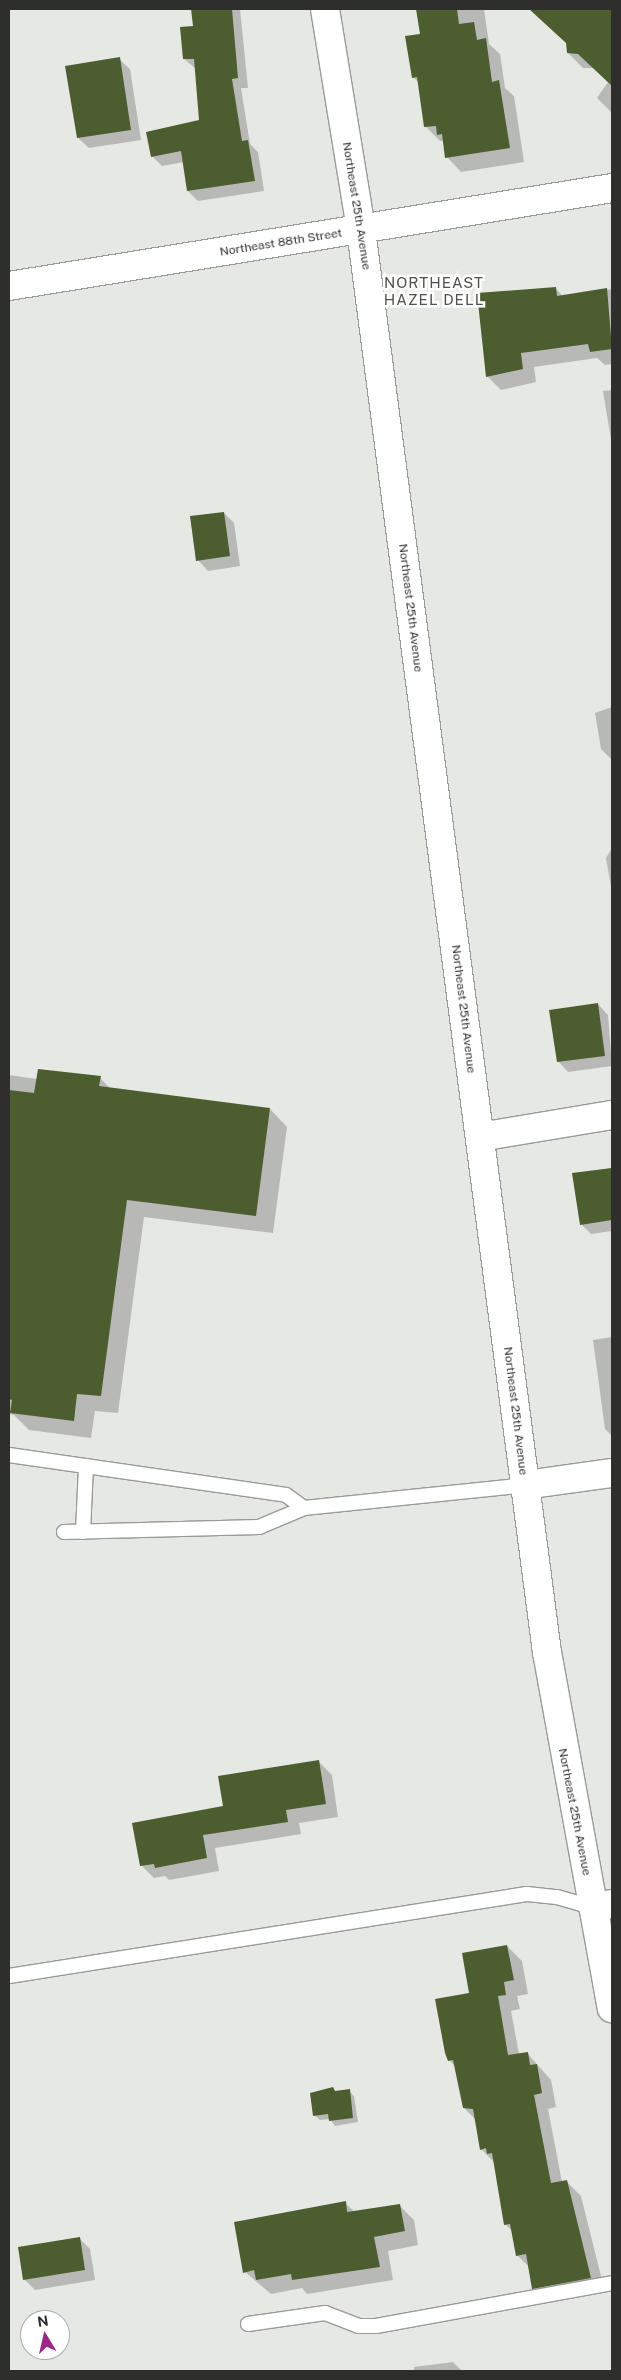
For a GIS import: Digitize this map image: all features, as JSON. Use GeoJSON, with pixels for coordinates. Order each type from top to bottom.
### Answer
{"type":"FeatureCollection","features":[{"type":"Feature","properties":{"kind":"street","name":"Northeast 25th Avenue"},"geometry":{"type":"LineString","coordinates":[[325,9],[361,230],[525,1485],[561,1744],[602,1906],[612,2008]]}},
{"type":"Feature","properties":{"kind":"street","name":"Northeast 88th Street"},"geometry":{"type":"LineString","coordinates":[[9,286],[612,188]]}},
{"type":"Feature","properties":{"kind":"street"},"geometry":{"type":"LineString","coordinates":[[480,1137],[612,1115]]}},
{"type":"Feature","properties":{"kind":"street"},"geometry":{"type":"LineString","coordinates":[[525,1485],[612,1473]]}},
{"type":"Feature","properties":{"kind":"lane"},"geometry":{"type":"LineString","coordinates":[[9,1455],[286,1495],[304,1508]]}},
{"type":"Feature","properties":{"kind":"lane"},"geometry":{"type":"LineString","coordinates":[[83,1532],[86,1466]]}},
{"type":"Feature","properties":{"kind":"lane"},"geometry":{"type":"LineString","coordinates":[[64,1532],[259,1527],[304,1508],[525,1485]]}},
{"type":"Feature","properties":{"kind":"lane"},"geometry":{"type":"LineString","coordinates":[[9,1976],[527,1894],[557,1897],[602,1906]]}},
{"type":"Feature","properties":{"kind":"lane"},"geometry":{"type":"LineString","coordinates":[[248,2324],[326,2312],[359,2326],[376,2326],[612,2283]]}},
{"type":"Feature","properties":{"kind":"building"},"geometry":{"type":"Polygon","coordinates":[[[191,9],[232,9],[238,78],[232,79],[242,141],[248,140],[255,181],[187,191],[181,151],[151,157],[146,132],[199,120],[194,59],[183,59],[180,27],[193,26],[191,9]]]}},
{"type":"Feature","properties":{"kind":"building"},"geometry":{"type":"Polygon","coordinates":[[[416,9],[457,9],[459,24],[474,22],[477,40],[486,38],[492,82],[499,80],[510,148],[445,158],[442,134],[437,135],[436,126],[424,127],[417,77],[412,78],[405,36],[420,34],[416,9]]]}},
{"type":"Feature","properties":{"kind":"building"},"geometry":{"type":"Polygon","coordinates":[[[529,9],[612,9],[612,86],[578,54],[567,53],[566,43],[529,9]]]}},
{"type":"Feature","properties":{"kind":"building"},"geometry":{"type":"Polygon","coordinates":[[[120,57],[131,130],[77,138],[65,66],[120,57]]]}},
{"type":"Feature","properties":{"kind":"building"},"geometry":{"type":"Polygon","coordinates":[[[556,287],[557,296],[607,288],[612,349],[590,352],[588,344],[521,353],[523,369],[486,377],[477,293],[556,287]]]}},
{"type":"Feature","properties":{"kind":"building"},"geometry":{"type":"Polygon","coordinates":[[[224,512],[230,556],[196,561],[190,516],[224,512]]]}},
{"type":"Feature","properties":{"kind":"building"},"geometry":{"type":"Polygon","coordinates":[[[598,1003],[605,1056],[557,1062],[549,1010],[598,1003]]]}},
{"type":"Feature","properties":{"kind":"building"},"geometry":{"type":"Polygon","coordinates":[[[38,1069],[101,1076],[99,1086],[270,1108],[256,1216],[127,1200],[101,1396],[77,1394],[74,1421],[10,1413],[12,1400],[9,1399],[9,1090],[34,1093],[38,1069]]]}},
{"type":"Feature","properties":{"kind":"building"},"geometry":{"type":"Polygon","coordinates":[[[612,1168],[612,1220],[580,1225],[572,1173],[612,1168]]]}},
{"type":"Feature","properties":{"kind":"building"},"geometry":{"type":"Polygon","coordinates":[[[319,1760],[326,1804],[286,1810],[288,1822],[203,1835],[207,1858],[155,1868],[154,1864],[140,1866],[132,1823],[223,1806],[218,1776],[319,1760]]]}},
{"type":"Feature","properties":{"kind":"building"},"geometry":{"type":"Polygon","coordinates":[[[507,1945],[514,1980],[504,1982],[506,1995],[498,1996],[508,2055],[528,2052],[530,2065],[537,2064],[542,2093],[534,2095],[551,2183],[567,2180],[591,2278],[532,2289],[526,2254],[516,2256],[510,2224],[504,2225],[492,2153],[487,2154],[486,2148],[480,2150],[473,2109],[463,2108],[453,2060],[448,2061],[445,2053],[435,1999],[469,1993],[462,1953],[507,1945]]]}},
{"type":"Feature","properties":{"kind":"building"},"geometry":{"type":"Polygon","coordinates":[[[333,2087],[335,2091],[350,2089],[353,2118],[329,2121],[328,2114],[313,2116],[310,2093],[333,2087]]]}},
{"type":"Feature","properties":{"kind":"building"},"geometry":{"type":"Polygon","coordinates":[[[346,2201],[347,2212],[400,2204],[405,2231],[374,2237],[380,2267],[292,2280],[291,2274],[256,2280],[254,2270],[243,2273],[234,2222],[346,2201]]]}},
{"type":"Feature","properties":{"kind":"building"},"geometry":{"type":"Polygon","coordinates":[[[80,2237],[85,2270],[23,2280],[18,2247],[80,2237]]]}},
{"type":"Feature","properties":{"kind":"district","name":"NORTHEAST HAZEL DELL"},"geometry":{"type":"Point","coordinates":[434,290]}}]}
